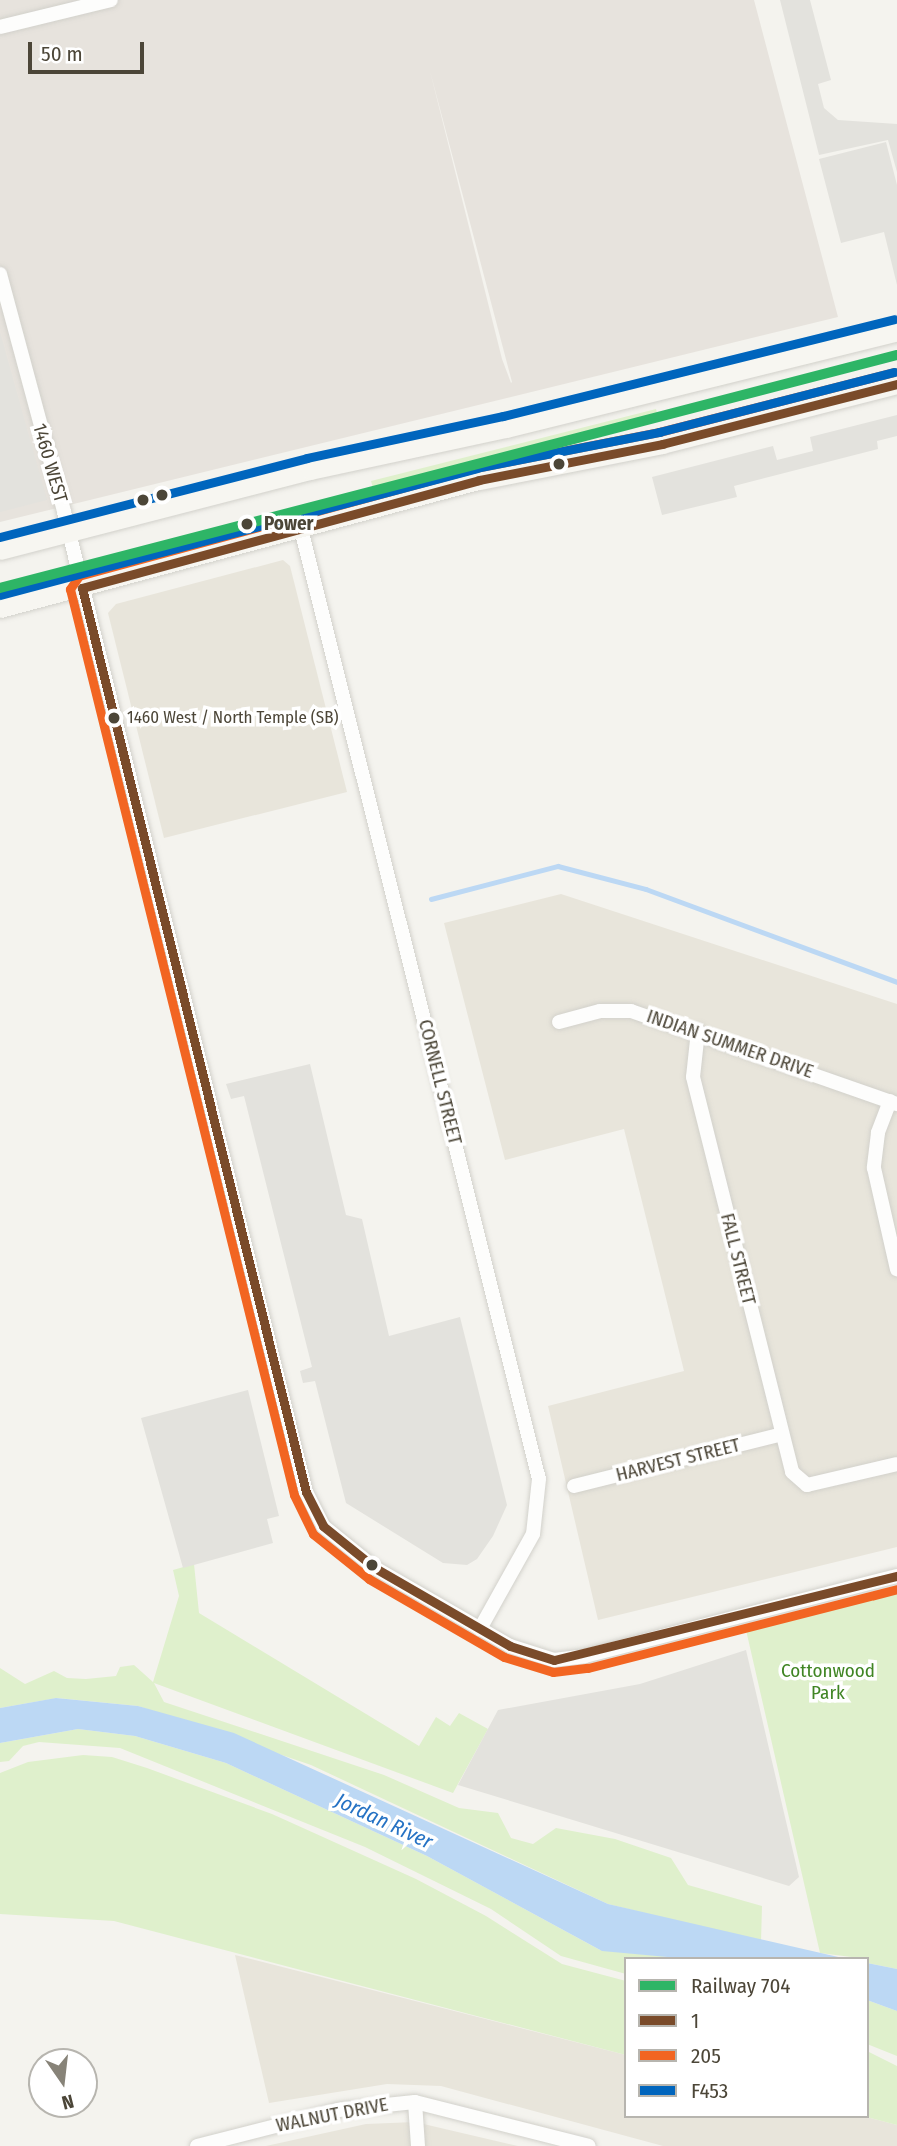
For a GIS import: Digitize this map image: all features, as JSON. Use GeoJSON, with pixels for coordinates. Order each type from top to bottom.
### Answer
{"type":"FeatureCollection","features":[{"type":"Feature","properties":{"kind":"main road"},"geometry":{"type":"LineString","coordinates":[[0,550],[897,331]]}},
{"type":"Feature","properties":{"kind":"main road"},"geometry":{"type":"LineString","coordinates":[[0,608],[82,588],[300,525],[479,480],[662,444],[897,384]]}},
{"type":"Feature","properties":{"kind":"street"},"geometry":{"type":"LineString","coordinates":[[0,27],[111,0]]}},
{"type":"Feature","properties":{"kind":"street","name":"1460 WEST"},"geometry":{"type":"LineString","coordinates":[[0,274],[69,531],[313,1510],[351,1551],[480,1629],[523,1653],[570,1659],[897,1576]]}},
{"type":"Feature","properties":{"kind":"street","name":"CORNELL STREET"},"geometry":{"type":"LineString","coordinates":[[300,525],[539,1479],[533,1534],[480,1629]]}},
{"type":"Feature","properties":{"kind":"street","name":"INDIAN SUMMER DRIVE"},"geometry":{"type":"LineString","coordinates":[[559,1022],[622,1009],[698,1031],[894,1102]]}},
{"type":"Feature","properties":{"kind":"street","name":"FALL STREET"},"geometry":{"type":"LineString","coordinates":[[698,1031],[693,1077],[790,1464],[801,1483],[817,1484],[897,1464]]}},
{"type":"Feature","properties":{"kind":"street"},"geometry":{"type":"LineString","coordinates":[[894,1102],[878,1133],[873,1168],[897,1269]]}},
{"type":"Feature","properties":{"kind":"street","name":"HARVEST STREET"},"geometry":{"type":"LineString","coordinates":[[574,1486],[782,1434]]}},
{"type":"Feature","properties":{"kind":"street"},"geometry":{"type":"LineString","coordinates":[[415,2102],[418,2146]]}},
{"type":"Feature","properties":{"kind":"street","name":"WALNUT DRIVE"},"geometry":{"type":"LineString","coordinates":[[197,2146],[237,2141],[364,2105],[415,2102],[468,2112],[589,2146]]}},
{"type":"Feature","properties":{"kind":"shaded area"},"geometry":{"type":"Polygon","coordinates":[[[0,0],[754,0],[838,317],[0,522],[0,0]],[[430,71],[502,359],[512,382],[430,71]]]}},
{"type":"Feature","properties":{"kind":"shaded area"},"geometry":{"type":"Polygon","coordinates":[[[780,0],[810,0],[831,80],[818,84],[824,108],[838,120],[897,124],[897,172],[888,140],[819,155],[780,0]]]}},
{"type":"Feature","properties":{"kind":"shaded area"},"geometry":{"type":"Polygon","coordinates":[[[886,142],[897,185],[897,285],[884,232],[841,243],[819,159],[886,142]]]}},
{"type":"Feature","properties":{"kind":"shaded area"},"geometry":{"type":"Polygon","coordinates":[[[0,332],[47,500],[0,512],[0,332]]]}},
{"type":"Feature","properties":{"kind":"shaded area"},"geometry":{"type":"Polygon","coordinates":[[[897,415],[897,436],[877,441],[878,449],[734,486],[737,497],[662,515],[652,477],[773,446],[777,460],[813,451],[810,437],[897,415]]]}},
{"type":"Feature","properties":{"kind":"shaded area"},"geometry":{"type":"Polygon","coordinates":[[[283,560],[290,566],[347,792],[164,838],[108,613],[116,604],[283,560]]]}},
{"type":"Feature","properties":{"kind":"shaded area"},"geometry":{"type":"Polygon","coordinates":[[[561,894],[897,1004],[897,1547],[598,1620],[548,1406],[684,1371],[624,1129],[505,1160],[444,923],[561,894]]]}},
{"type":"Feature","properties":{"kind":"shaded area"},"geometry":{"type":"Polygon","coordinates":[[[310,1064],[346,1215],[362,1219],[389,1336],[460,1317],[507,1505],[493,1536],[477,1559],[467,1565],[443,1563],[346,1503],[315,1381],[303,1383],[300,1371],[312,1367],[244,1096],[231,1099],[226,1084],[310,1064]]]}},
{"type":"Feature","properties":{"kind":"shaded area"},"geometry":{"type":"Polygon","coordinates":[[[248,1390],[279,1516],[267,1519],[273,1543],[183,1568],[141,1418],[248,1390]]]}},
{"type":"Feature","properties":{"kind":"shaded area"},"geometry":{"type":"Polygon","coordinates":[[[746,1650],[799,1877],[789,1886],[458,1785],[498,1710],[640,1684],[746,1650]]]}},
{"type":"Feature","properties":{"kind":"shaded area"},"geometry":{"type":"Polygon","coordinates":[[[235,1955],[624,2054],[624,2118],[869,2118],[897,2125],[897,2146],[663,2146],[441,2086],[387,2084],[269,2103],[235,1955]]]}},
{"type":"Feature","properties":{"kind":"shaded area"},"geometry":{"type":"Polygon","coordinates":[[[415,2122],[518,2146],[266,2146],[366,2124],[415,2122]]]}},
{"type":"Feature","properties":{"kind":"green space"},"geometry":{"type":"Polygon","coordinates":[[[656,409],[657,413],[373,488],[371,481],[656,409]]]}},
{"type":"Feature","properties":{"kind":"green space"},"geometry":{"type":"Polygon","coordinates":[[[194,1564],[199,1613],[419,1746],[436,1717],[450,1726],[459,1713],[488,1729],[453,1793],[154,1683],[164,1702],[384,1775],[459,1808],[498,1813],[511,1838],[533,1844],[556,1828],[615,1839],[671,1858],[688,1885],[762,1906],[761,1942],[608,1904],[311,1765],[138,1706],[57,1698],[0,1708],[0,1668],[25,1684],[54,1671],[67,1678],[86,1679],[116,1676],[120,1667],[134,1665],[153,1682],[179,1596],[173,1570],[194,1564]]]}},
{"type":"Feature","properties":{"kind":"green space","name":"Cottonwood Park"},"geometry":{"type":"Polygon","coordinates":[[[897,1593],[897,1969],[869,1963],[869,1957],[820,1953],[746,1630],[897,1593]]]}},
{"type":"Feature","properties":{"kind":"green space"},"geometry":{"type":"Polygon","coordinates":[[[78,1729],[135,1736],[226,1763],[427,1856],[600,1950],[672,1957],[624,1957],[624,1973],[561,1956],[491,1909],[365,1847],[120,1748],[39,1742],[23,1746],[9,1761],[0,1762],[0,1743],[78,1729]]]}},
{"type":"Feature","properties":{"kind":"green space"},"geometry":{"type":"Polygon","coordinates":[[[83,1755],[112,1757],[147,1768],[272,1814],[416,1879],[486,1916],[562,1964],[624,1980],[624,2054],[114,1921],[0,1914],[0,1773],[28,1762],[83,1755]]]}},
{"type":"Feature","properties":{"kind":"green space"},"geometry":{"type":"Polygon","coordinates":[[[869,2001],[897,2011],[897,2056],[869,2045],[869,2001]]]}},
{"type":"Feature","properties":{"kind":"green space"},"geometry":{"type":"Polygon","coordinates":[[[869,2052],[897,2066],[897,2125],[869,2118],[869,2052]]]}},
{"type":"Feature","properties":{"kind":"water","name":"Jordan River"},"geometry":{"type":"Polygon","coordinates":[[[56,1698],[138,1706],[234,1733],[608,1904],[838,1957],[667,1957],[602,1951],[427,1856],[226,1763],[135,1736],[78,1729],[0,1743],[0,1708],[56,1698]]]}},
{"type":"Feature","properties":{"kind":"water"},"geometry":{"type":"Polygon","coordinates":[[[869,1963],[897,1969],[897,2011],[869,2001],[869,1963]]]}},
{"type":"Feature","properties":{"kind":"waterway"},"geometry":{"type":"LineString","coordinates":[[431,899],[558,866],[646,889],[897,982]]}},
{"type":"Feature","properties":{"kind":"rail line","name":"704"},"geometry":{"type":"LineString","coordinates":[[0,588],[897,355]]}},
{"type":"Feature","properties":{"kind":"transit line","name":"F453"},"geometry":{"type":"LineString","coordinates":[[0,537],[307,458],[503,416],[894,319]]}},
{"type":"Feature","properties":{"kind":"transit line","name":"205"},"geometry":{"type":"LineString","coordinates":[[894,372],[659,432],[476,468],[79,576],[70,589],[294,1495],[313,1534],[369,1579],[504,1657],[553,1672],[588,1668],[897,1589]]}},
{"type":"Feature","properties":{"kind":"transit line","name":"F453"},"geometry":{"type":"LineString","coordinates":[[0,595],[476,468],[659,432],[894,372]]}},
{"type":"Feature","properties":{"kind":"transit line","name":"1"},"geometry":{"type":"LineString","coordinates":[[82,588],[479,480],[662,444],[897,384]]}},
{"type":"Feature","properties":{"kind":"transit line","name":"1"},"geometry":{"type":"LineString","coordinates":[[82,588],[306,1492],[323,1526],[375,1568],[510,1646],[554,1660],[897,1576]]}},
{"type":"Feature","properties":{"kind":"place","name":"Power"},"geometry":{"type":"Point","coordinates":[247,524]}},
{"type":"Feature","properties":{"kind":"place","name":"1460 West / North Temple (SB)"},"geometry":{"type":"Point","coordinates":[114,718]}}]}
